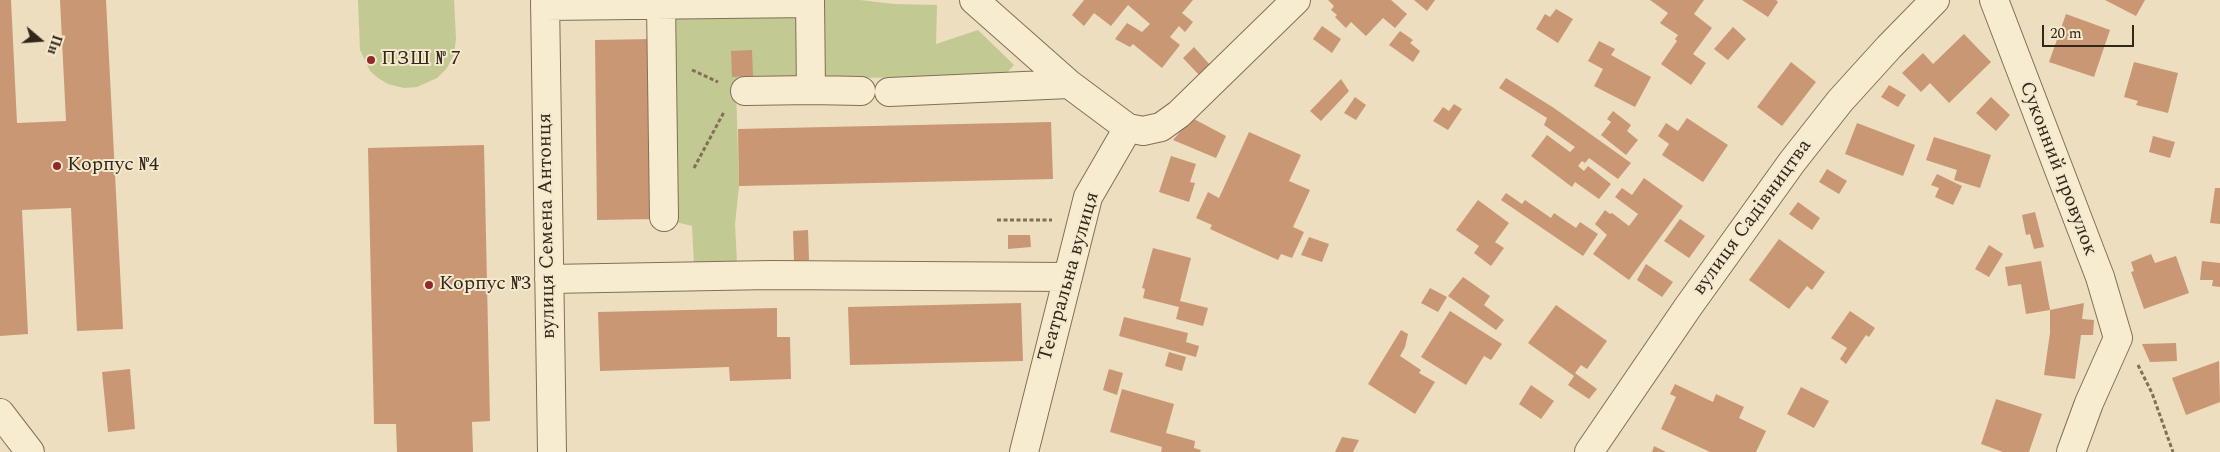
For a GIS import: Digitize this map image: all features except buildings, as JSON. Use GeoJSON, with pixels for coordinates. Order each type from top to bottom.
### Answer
{"type":"FeatureCollection","features":[{"type":"Feature","properties":{"kind":"street"},"geometry":{"type":"LineString","coordinates":[[974,0],[1069,84],[1128,128],[1143,131],[1161,127],[1179,114],[1296,0]]}},
{"type":"Feature","properties":{"kind":"street","name":"вулиця Садівництва"},"geometry":{"type":"LineString","coordinates":[[1589,452],[1688,307],[1792,162],[1840,101],[1888,47],[1935,0]]}},
{"type":"Feature","properties":{"kind":"street","name":"Суконний провулок"},"geometry":{"type":"LineString","coordinates":[[1994,0],[2100,278],[2118,338]]}},
{"type":"Feature","properties":{"kind":"street"},"geometry":{"type":"LineString","coordinates":[[545,3],[661,4],[810,1],[811,90]]}},
{"type":"Feature","properties":{"kind":"street","name":"вулиця Семена Антонця"},"geometry":{"type":"LineString","coordinates":[[545,3],[552,452]]}},
{"type":"Feature","properties":{"kind":"street"},"geometry":{"type":"LineString","coordinates":[[661,4],[664,217]]}},
{"type":"Feature","properties":{"kind":"street"},"geometry":{"type":"LineString","coordinates":[[889,92],[1069,84]]}},
{"type":"Feature","properties":{"kind":"street"},"geometry":{"type":"LineString","coordinates":[[745,91],[811,90],[861,92]]}},
{"type":"Feature","properties":{"kind":"street","name":"Театральна вулиця"},"geometry":{"type":"LineString","coordinates":[[1024,452],[1088,197],[1128,128]]}},
{"type":"Feature","properties":{"kind":"street"},"geometry":{"type":"LineString","coordinates":[[549,279],[771,275],[1067,277]]}},
{"type":"Feature","properties":{"kind":"street"},"geometry":{"type":"LineString","coordinates":[[2071,452],[2089,403],[2118,338]]}},
{"type":"Feature","properties":{"kind":"street"},"geometry":{"type":"LineString","coordinates":[[0,413],[30,452]]}},
{"type":"Feature","properties":{"kind":"path"},"geometry":{"type":"LineString","coordinates":[[662,53],[709,80],[745,91]]}},
{"type":"Feature","properties":{"kind":"path"},"geometry":{"type":"LineString","coordinates":[[997,220],[1082,219]]}},
{"type":"Feature","properties":{"kind":"path"},"geometry":{"type":"LineString","coordinates":[[2118,338],[2132,352],[2148,385],[2173,452]]}},
{"type":"Feature","properties":{"kind":"green space"},"geometry":{"type":"Polygon","coordinates":[[[358,0],[454,0],[456,39],[454,54],[447,68],[437,78],[417,87],[404,88],[388,84],[378,78],[370,71],[360,50],[358,0]]]}},
{"type":"Feature","properties":{"kind":"green space"},"geometry":{"type":"Polygon","coordinates":[[[817,0],[860,0],[894,4],[937,5],[936,44],[978,30],[1014,65],[1003,77],[817,78],[817,0]]]}},
{"type":"Feature","properties":{"kind":"green space"},"geometry":{"type":"Polygon","coordinates":[[[803,9],[805,83],[736,86],[739,186],[735,224],[737,263],[694,265],[692,226],[676,222],[671,12],[803,9]]]}},
{"type":"Feature","properties":{"kind":"place","name":"ПЗШ № 7"},"geometry":{"type":"Point","coordinates":[371,60]}},
{"type":"Feature","properties":{"kind":"place","name":"Корпус №4"},"geometry":{"type":"Point","coordinates":[57,166]}},
{"type":"Feature","properties":{"kind":"place","name":"Корпус №3"},"geometry":{"type":"Point","coordinates":[429,285]}}]}
